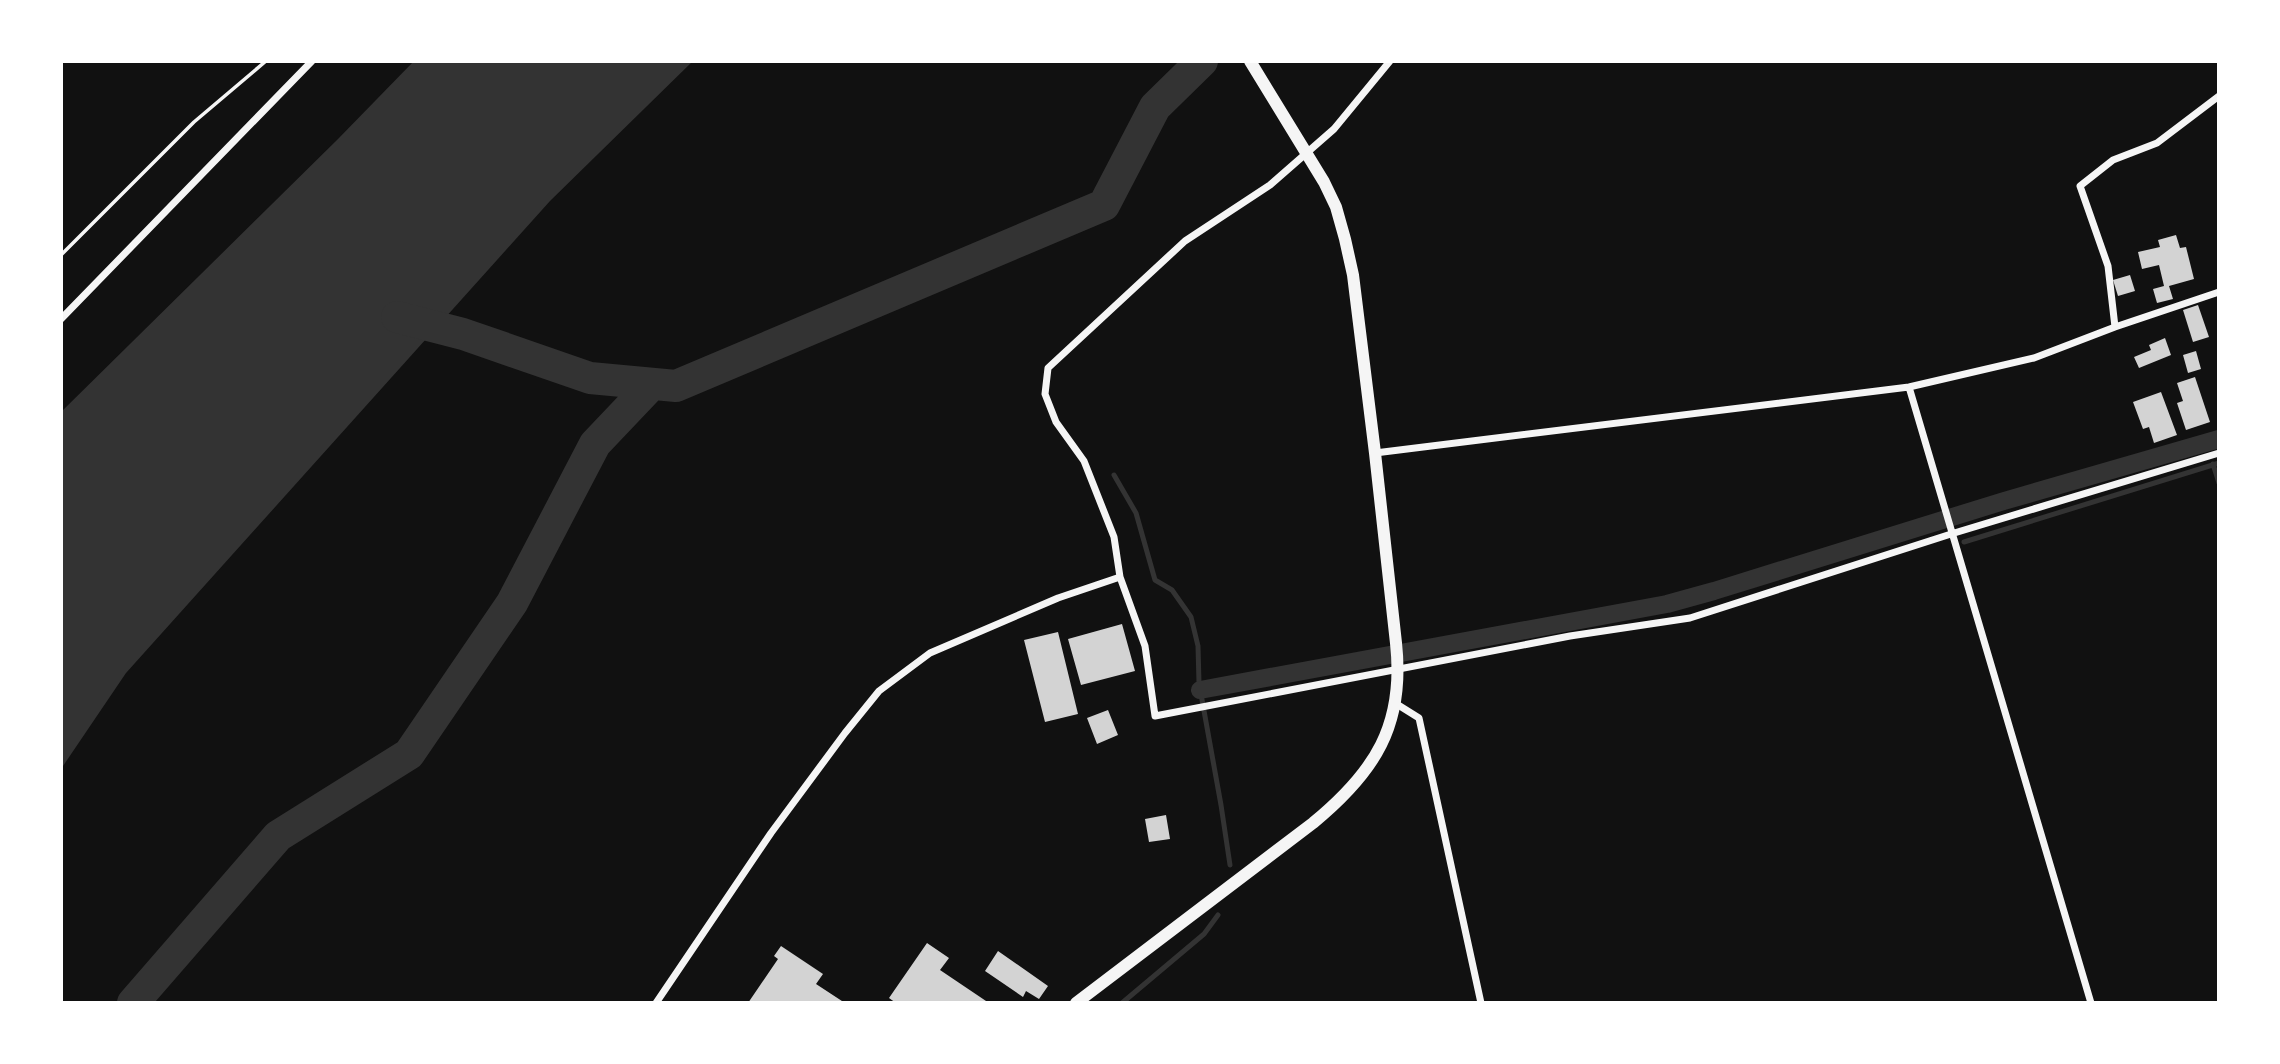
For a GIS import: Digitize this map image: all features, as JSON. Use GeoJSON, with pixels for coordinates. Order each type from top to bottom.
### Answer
{"type":"FeatureCollection","features":[{"type":"Feature","properties":{"kind":"street"},"geometry":{"type":"LineString","coordinates":[[61,319],[312,61]]}},
{"type":"Feature","properties":{"kind":"street"},"geometry":{"type":"LineString","coordinates":[[1076,1003],[1339,801],[1361,778],[1371,762],[1390,725],[1395,703],[1399,668],[1353,275],[1345,239],[1336,208],[1307,152],[1250,61]]}},
{"type":"Feature","properties":{"kind":"street"},"geometry":{"type":"LineString","coordinates":[[1390,61],[1334,129],[1270,185],[1185,241],[1048,368],[1045,394],[1056,422],[1084,461],[1114,537],[1120,578],[1145,646],[1155,716],[1570,636],[1690,618],[1951,534],[2219,453]]}},
{"type":"Feature","properties":{"kind":"street"},"geometry":{"type":"LineString","coordinates":[[2115,327],[2108,266],[2080,186],[2113,160],[2157,143],[2219,96]]}},
{"type":"Feature","properties":{"kind":"street"},"geometry":{"type":"LineString","coordinates":[[1375,453],[1909,387],[2034,358],[2219,292]]}},
{"type":"Feature","properties":{"kind":"street"},"geometry":{"type":"LineString","coordinates":[[1909,387],[2091,1003]]}},
{"type":"Feature","properties":{"kind":"street"},"geometry":{"type":"LineString","coordinates":[[656,1003],[771,833],[879,691],[930,653],[1058,598],[1120,578]]}},
{"type":"Feature","properties":{"kind":"street"},"geometry":{"type":"LineString","coordinates":[[1395,703],[1419,718],[1482,1003]]}},
{"type":"Feature","properties":{"kind":"path"},"geometry":{"type":"LineString","coordinates":[[61,255],[194,122],[267,61]]}},
{"type":"Feature","properties":{"kind":"shaded area"},"geometry":{"type":"Polygon","coordinates":[[[414,61],[693,61],[550,201],[126,673],[61,769],[61,412],[414,61]]]}},
{"type":"Feature","properties":{"kind":"building"},"geometry":{"type":"Polygon","coordinates":[[[2176,235],[2180,248],[2186,247],[2194,279],[2169,286],[2173,299],[2157,303],[2153,289],[2164,286],[2159,265],[2142,269],[2138,252],[2160,247],[2158,240],[2176,235]]]}},
{"type":"Feature","properties":{"kind":"building"},"geometry":{"type":"Polygon","coordinates":[[[2130,275],[2135,291],[2118,296],[2113,280],[2130,275]]]}},
{"type":"Feature","properties":{"kind":"building"},"geometry":{"type":"Polygon","coordinates":[[[2198,305],[2209,337],[2193,342],[2183,310],[2198,305]]]}},
{"type":"Feature","properties":{"kind":"building"},"geometry":{"type":"Polygon","coordinates":[[[2165,338],[2171,355],[2139,368],[2134,357],[2151,350],[2149,345],[2165,338]]]}},
{"type":"Feature","properties":{"kind":"building"},"geometry":{"type":"Polygon","coordinates":[[[2196,351],[2201,369],[2188,373],[2183,355],[2196,351]]]}},
{"type":"Feature","properties":{"kind":"building"},"geometry":{"type":"Polygon","coordinates":[[[2195,377],[2210,422],[2186,430],[2177,403],[2183,401],[2177,383],[2195,377]]]}},
{"type":"Feature","properties":{"kind":"building"},"geometry":{"type":"Polygon","coordinates":[[[2161,392],[2177,435],[2154,443],[2149,427],[2143,429],[2133,402],[2161,392]]]}},
{"type":"Feature","properties":{"kind":"building"},"geometry":{"type":"Polygon","coordinates":[[[1122,624],[1135,671],[1081,685],[1068,639],[1122,624]]]}},
{"type":"Feature","properties":{"kind":"building"},"geometry":{"type":"Polygon","coordinates":[[[1058,632],[1078,714],[1045,722],[1024,640],[1058,632]]]}},
{"type":"Feature","properties":{"kind":"building"},"geometry":{"type":"Polygon","coordinates":[[[1108,710],[1118,735],[1097,744],[1087,718],[1108,710]]]}},
{"type":"Feature","properties":{"kind":"building"},"geometry":{"type":"Polygon","coordinates":[[[1166,815],[1170,839],[1149,842],[1145,819],[1166,815]]]}},
{"type":"Feature","properties":{"kind":"building"},"geometry":{"type":"Polygon","coordinates":[[[927,943],[949,958],[940,970],[989,1003],[896,1003],[889,998],[927,943]]]}},
{"type":"Feature","properties":{"kind":"building"},"geometry":{"type":"Polygon","coordinates":[[[781,946],[823,974],[816,984],[845,1003],[748,1003],[778,959],[774,956],[781,946]]]}},
{"type":"Feature","properties":{"kind":"building"},"geometry":{"type":"Polygon","coordinates":[[[998,951],[1048,986],[1039,999],[1026,991],[1023,997],[985,971],[998,951]]]}},
{"type":"Feature","properties":{"kind":"waterway"},"geometry":{"type":"LineString","coordinates":[[397,317],[463,334],[590,378],[676,386],[1104,205],[1155,107],[1202,61]]}},
{"type":"Feature","properties":{"kind":"waterway"},"geometry":{"type":"LineString","coordinates":[[133,1003],[278,836],[409,754],[512,603],[595,444],[652,384]]}},
{"type":"Feature","properties":{"kind":"waterway"},"geometry":{"type":"LineString","coordinates":[[1200,690],[1667,604],[2004,501],[2219,439]]}},
{"type":"Feature","properties":{"kind":"waterway"},"geometry":{"type":"LineString","coordinates":[[1964,542],[2219,463]]}},
{"type":"Feature","properties":{"kind":"waterway"},"geometry":{"type":"LineString","coordinates":[[2213,464],[2219,483]]}},
{"type":"Feature","properties":{"kind":"waterway"},"geometry":{"type":"LineString","coordinates":[[1114,475],[1136,513],[1155,580],[1172,590],[1191,617],[1198,646],[1199,683],[1230,865]]}},
{"type":"Feature","properties":{"kind":"waterway"},"geometry":{"type":"LineString","coordinates":[[1122,1003],[1204,934],[1218,915]]}}]}
